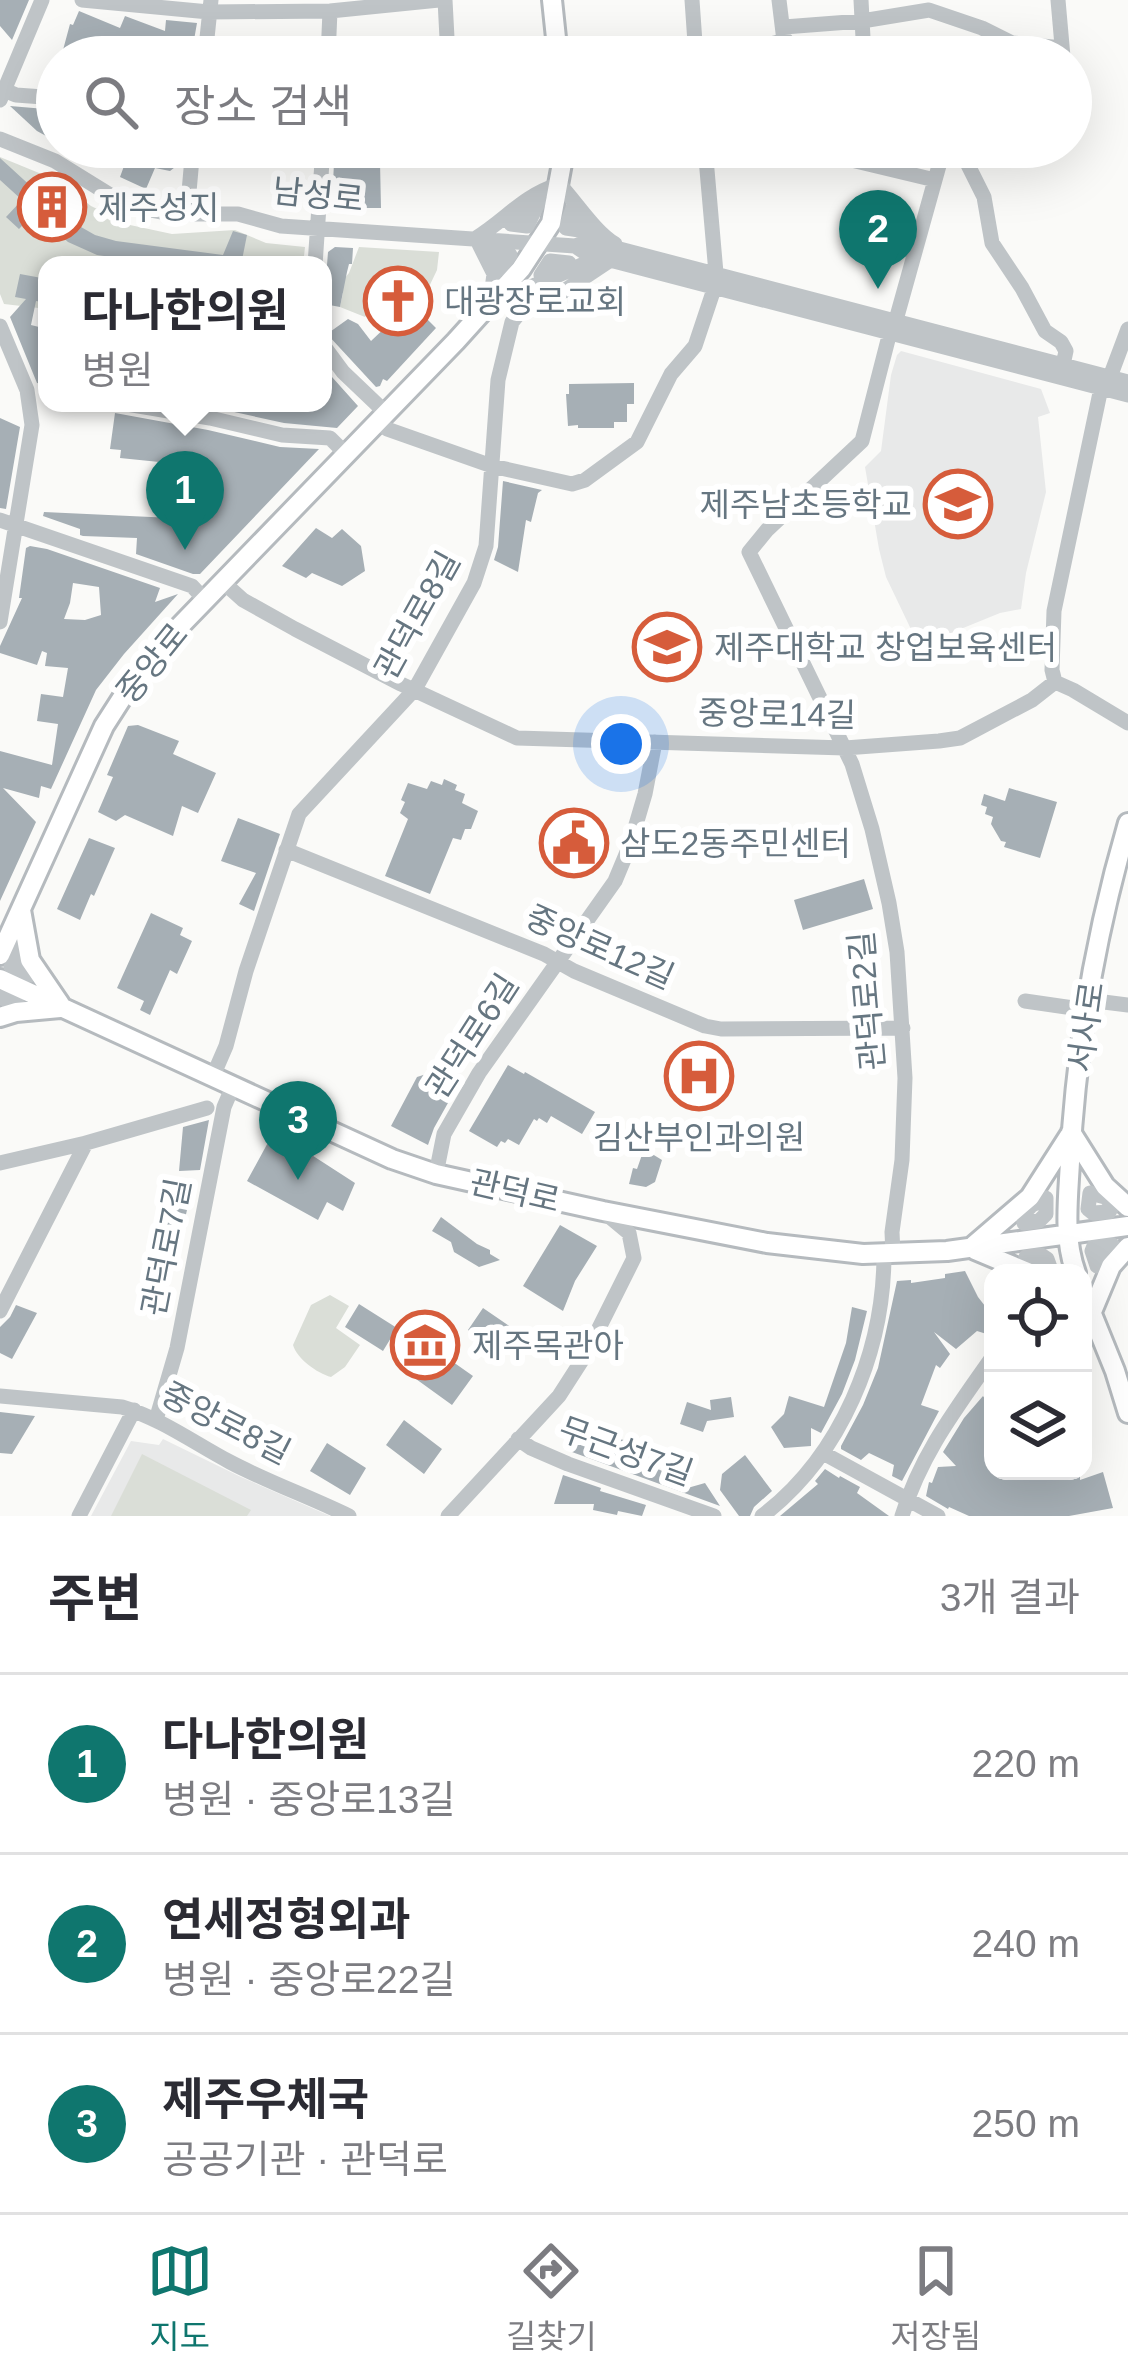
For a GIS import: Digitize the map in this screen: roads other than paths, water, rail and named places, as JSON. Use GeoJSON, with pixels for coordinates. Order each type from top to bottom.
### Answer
{"type":"FeatureCollection","features":[{"type":"Feature","properties":{"kind":"main road"},"geometry":{"type":"LineString","coordinates":[[552,0],[556,36]]}},
{"type":"Feature","properties":{"kind":"main road","name":"중앙로"},"geometry":{"type":"LineString","coordinates":[[0,955],[116,704],[162,646],[521,269],[551,223],[562,168]]}},
{"type":"Feature","properties":{"kind":"main road","name":"서사로"},"geometry":{"type":"LineString","coordinates":[[1074,1264],[1067,1234],[1071,1132],[1087,1005],[1128,823]]}},
{"type":"Feature","properties":{"kind":"main road"},"geometry":{"type":"LineString","coordinates":[[0,923],[20,910],[30,960],[62,1008],[0,1014]]}},
{"type":"Feature","properties":{"kind":"main road","name":"관덕로"},"geometry":{"type":"LineString","coordinates":[[0,979],[392,1160],[603,1211],[767,1243],[889,1254],[1128,1226]]}},
{"type":"Feature","properties":{"kind":"main road"},"geometry":{"type":"LineString","coordinates":[[970,1248],[1030,1197],[1071,1132],[1118,1209]]}},
{"type":"Feature","properties":{"kind":"main road"},"geometry":{"type":"LineString","coordinates":[[1092,1302],[1111,1266],[1128,1247]]}},
{"type":"Feature","properties":{"kind":"main road"},"geometry":{"type":"LineString","coordinates":[[970,1248],[1015,1264]]}},
{"type":"Feature","properties":{"kind":"main road"},"geometry":{"type":"LineString","coordinates":[[1092,1319],[1122,1367],[1128,1413]]}},
{"type":"Feature","properties":{"kind":"street"},"geometry":{"type":"LineString","coordinates":[[36,96],[2,95],[42,0]]}},
{"type":"Feature","properties":{"kind":"street"},"geometry":{"type":"LineString","coordinates":[[82,0],[330,10],[442,0],[446,36]]}},
{"type":"Feature","properties":{"kind":"street"},"geometry":{"type":"LineString","coordinates":[[692,0],[695,36]]}},
{"type":"Feature","properties":{"kind":"street"},"geometry":{"type":"LineString","coordinates":[[779,0],[785,36]]}},
{"type":"Feature","properties":{"kind":"street"},"geometry":{"type":"LineString","coordinates":[[861,0],[863,36]]}},
{"type":"Feature","properties":{"kind":"street"},"geometry":{"type":"LineString","coordinates":[[1058,0],[1061,36]]}},
{"type":"Feature","properties":{"kind":"street"},"geometry":{"type":"LineString","coordinates":[[207,36],[210,6]]}},
{"type":"Feature","properties":{"kind":"street"},"geometry":{"type":"LineString","coordinates":[[804,36],[892,7],[929,10],[998,36]]}},
{"type":"Feature","properties":{"kind":"street"},"geometry":{"type":"LineString","coordinates":[[329,36],[330,10]]}},
{"type":"Feature","properties":{"kind":"street","name":"남성로"},"geometry":{"type":"LineString","coordinates":[[0,139],[36,153]]}},
{"type":"Feature","properties":{"kind":"street","name":"남성로"},"geometry":{"type":"LineString","coordinates":[[66,168],[110,195],[160,213],[238,214],[281,226],[575,246],[589,241],[613,255]]}},
{"type":"Feature","properties":{"kind":"street"},"geometry":{"type":"LineString","coordinates":[[187,214],[192,168]]}},
{"type":"Feature","properties":{"kind":"street"},"geometry":{"type":"LineString","coordinates":[[316,256],[322,168]]}},
{"type":"Feature","properties":{"kind":"street"},"geometry":{"type":"LineString","coordinates":[[332,357],[382,417],[386,429],[492,466],[572,484],[585,480],[638,442],[671,374],[695,346],[715,279],[707,168]]}},
{"type":"Feature","properties":{"kind":"street"},"geometry":{"type":"LineString","coordinates":[[885,168],[935,180]]}},
{"type":"Feature","properties":{"kind":"street"},"geometry":{"type":"LineString","coordinates":[[893,326],[938,168]]}},
{"type":"Feature","properties":{"kind":"street"},"geometry":{"type":"LineString","coordinates":[[968,168],[984,197],[992,243],[1045,331],[1061,342],[1066,351],[1063,364]]}},
{"type":"Feature","properties":{"kind":"street"},"geometry":{"type":"LineString","coordinates":[[559,184],[582,208],[613,255],[490,304],[494,274],[476,238],[526,198],[559,184]]}},
{"type":"Feature","properties":{"kind":"street","name":"남성로"},"geometry":{"type":"LineString","coordinates":[[575,246],[587,254],[613,255],[715,279],[1105,383],[1128,382]]}},
{"type":"Feature","properties":{"kind":"street","name":"관덕로8길"},"geometry":{"type":"LineString","coordinates":[[213,1076],[299,814],[415,689],[480,571],[500,365],[512,322],[526,305],[564,291],[613,255]]}},
{"type":"Feature","properties":{"kind":"street"},"geometry":{"type":"LineString","coordinates":[[0,326],[27,390],[32,425],[8,523],[0,622]]}},
{"type":"Feature","properties":{"kind":"street","name":"남성로"},"geometry":{"type":"LineString","coordinates":[[893,326],[1063,364],[1128,395]]}},
{"type":"Feature","properties":{"kind":"street","name":"관덕로2길"},"geometry":{"type":"LineString","coordinates":[[889,1254],[904,1123],[903,1028],[889,903],[872,829],[845,748],[748,552],[862,441],[893,326]]}},
{"type":"Feature","properties":{"kind":"street"},"geometry":{"type":"LineString","coordinates":[[1128,329],[1105,383],[1054,611],[1052,670],[1055,682],[1128,722]]}},
{"type":"Feature","properties":{"kind":"street"},"geometry":{"type":"LineString","coordinates":[[27,390],[38,391]]}},
{"type":"Feature","properties":{"kind":"street"},"geometry":{"type":"LineString","coordinates":[[174,412],[282,435],[330,438],[346,454]]}},
{"type":"Feature","properties":{"kind":"street"},"geometry":{"type":"LineString","coordinates":[[8,523],[192,586],[206,600]]}},
{"type":"Feature","properties":{"kind":"street","name":"중앙로14길"},"geometry":{"type":"LineString","coordinates":[[223,582],[243,600],[513,737],[845,748],[959,739],[1032,700],[1055,682]]}},
{"type":"Feature","properties":{"kind":"street","name":"관덕로6길"},"geometry":{"type":"LineString","coordinates":[[436,1174],[444,1135],[478,1073],[608,892],[622,865],[651,776],[655,742]]}},
{"type":"Feature","properties":{"kind":"street","name":"중앙로12길"},"geometry":{"type":"LineString","coordinates":[[286,850],[705,1026],[903,1028]]}},
{"type":"Feature","properties":{"kind":"street"},"geometry":{"type":"LineString","coordinates":[[0,997],[18,1005],[0,1014]]}},
{"type":"Feature","properties":{"kind":"street"},"geometry":{"type":"LineString","coordinates":[[1025,1001],[1128,1005]]}},
{"type":"Feature","properties":{"kind":"street","name":"관덕로7길"},"geometry":{"type":"LineString","coordinates":[[156,1420],[177,1348],[224,1107],[233,1086]]}},
{"type":"Feature","properties":{"kind":"street"},"geometry":{"type":"LineString","coordinates":[[0,1163],[207,1108]]}},
{"type":"Feature","properties":{"kind":"street"},"geometry":{"type":"LineString","coordinates":[[0,1311],[86,1143]]}},
{"type":"Feature","properties":{"kind":"street"},"geometry":{"type":"LineString","coordinates":[[448,1516],[569,1383],[634,1258],[629,1233],[603,1211]]}},
{"type":"Feature","properties":{"kind":"street"},"geometry":{"type":"LineString","coordinates":[[762,1516],[793,1491],[823,1453],[849,1407],[870,1351],[889,1254]]}},
{"type":"Feature","properties":{"kind":"street"},"geometry":{"type":"LineString","coordinates":[[905,1508],[932,1443],[984,1369]]}},
{"type":"Feature","properties":{"kind":"street","name":"중앙로8길"},"geometry":{"type":"LineString","coordinates":[[0,1396],[134,1411],[349,1516]]}},
{"type":"Feature","properties":{"kind":"street"},"geometry":{"type":"LineString","coordinates":[[79,1516],[134,1411]]}},
{"type":"Feature","properties":{"kind":"street","name":"무근성7길"},"geometry":{"type":"LineString","coordinates":[[518,1439],[581,1469],[715,1516]]}},
{"type":"Feature","properties":{"kind":"street"},"geometry":{"type":"LineString","coordinates":[[823,1453],[905,1508],[938,1516]]}},
{"type":"Feature","properties":{"kind":"place","name":"제주성지"},"geometry":{"type":"Point","coordinates":[52,207]}},
{"type":"Feature","properties":{"kind":"place","name":"연세정형외과"},"geometry":{"type":"Point","coordinates":[878,289]}},
{"type":"Feature","properties":{"kind":"place","name":"대광장로교회"},"geometry":{"type":"Point","coordinates":[398,301]}},
{"type":"Feature","properties":{"kind":"place","name":"제주남초등학교"},"geometry":{"type":"Point","coordinates":[958,504]}},
{"type":"Feature","properties":{"kind":"place","name":"다나한의원"},"geometry":{"type":"Point","coordinates":[185,550]}},
{"type":"Feature","properties":{"kind":"place","name":"제주대학교 창업보육센터"},"geometry":{"type":"Point","coordinates":[667,647]}},
{"type":"Feature","properties":{"kind":"place","name":"삼도2동주민센터"},"geometry":{"type":"Point","coordinates":[574,843]}},
{"type":"Feature","properties":{"kind":"place","name":"김산부인과의원"},"geometry":{"type":"Point","coordinates":[699,1076]}},
{"type":"Feature","properties":{"kind":"place","name":"제주우체국"},"geometry":{"type":"Point","coordinates":[298,1180]}},
{"type":"Feature","properties":{"kind":"place","name":"제주목관아"},"geometry":{"type":"Point","coordinates":[425,1345]}}]}
